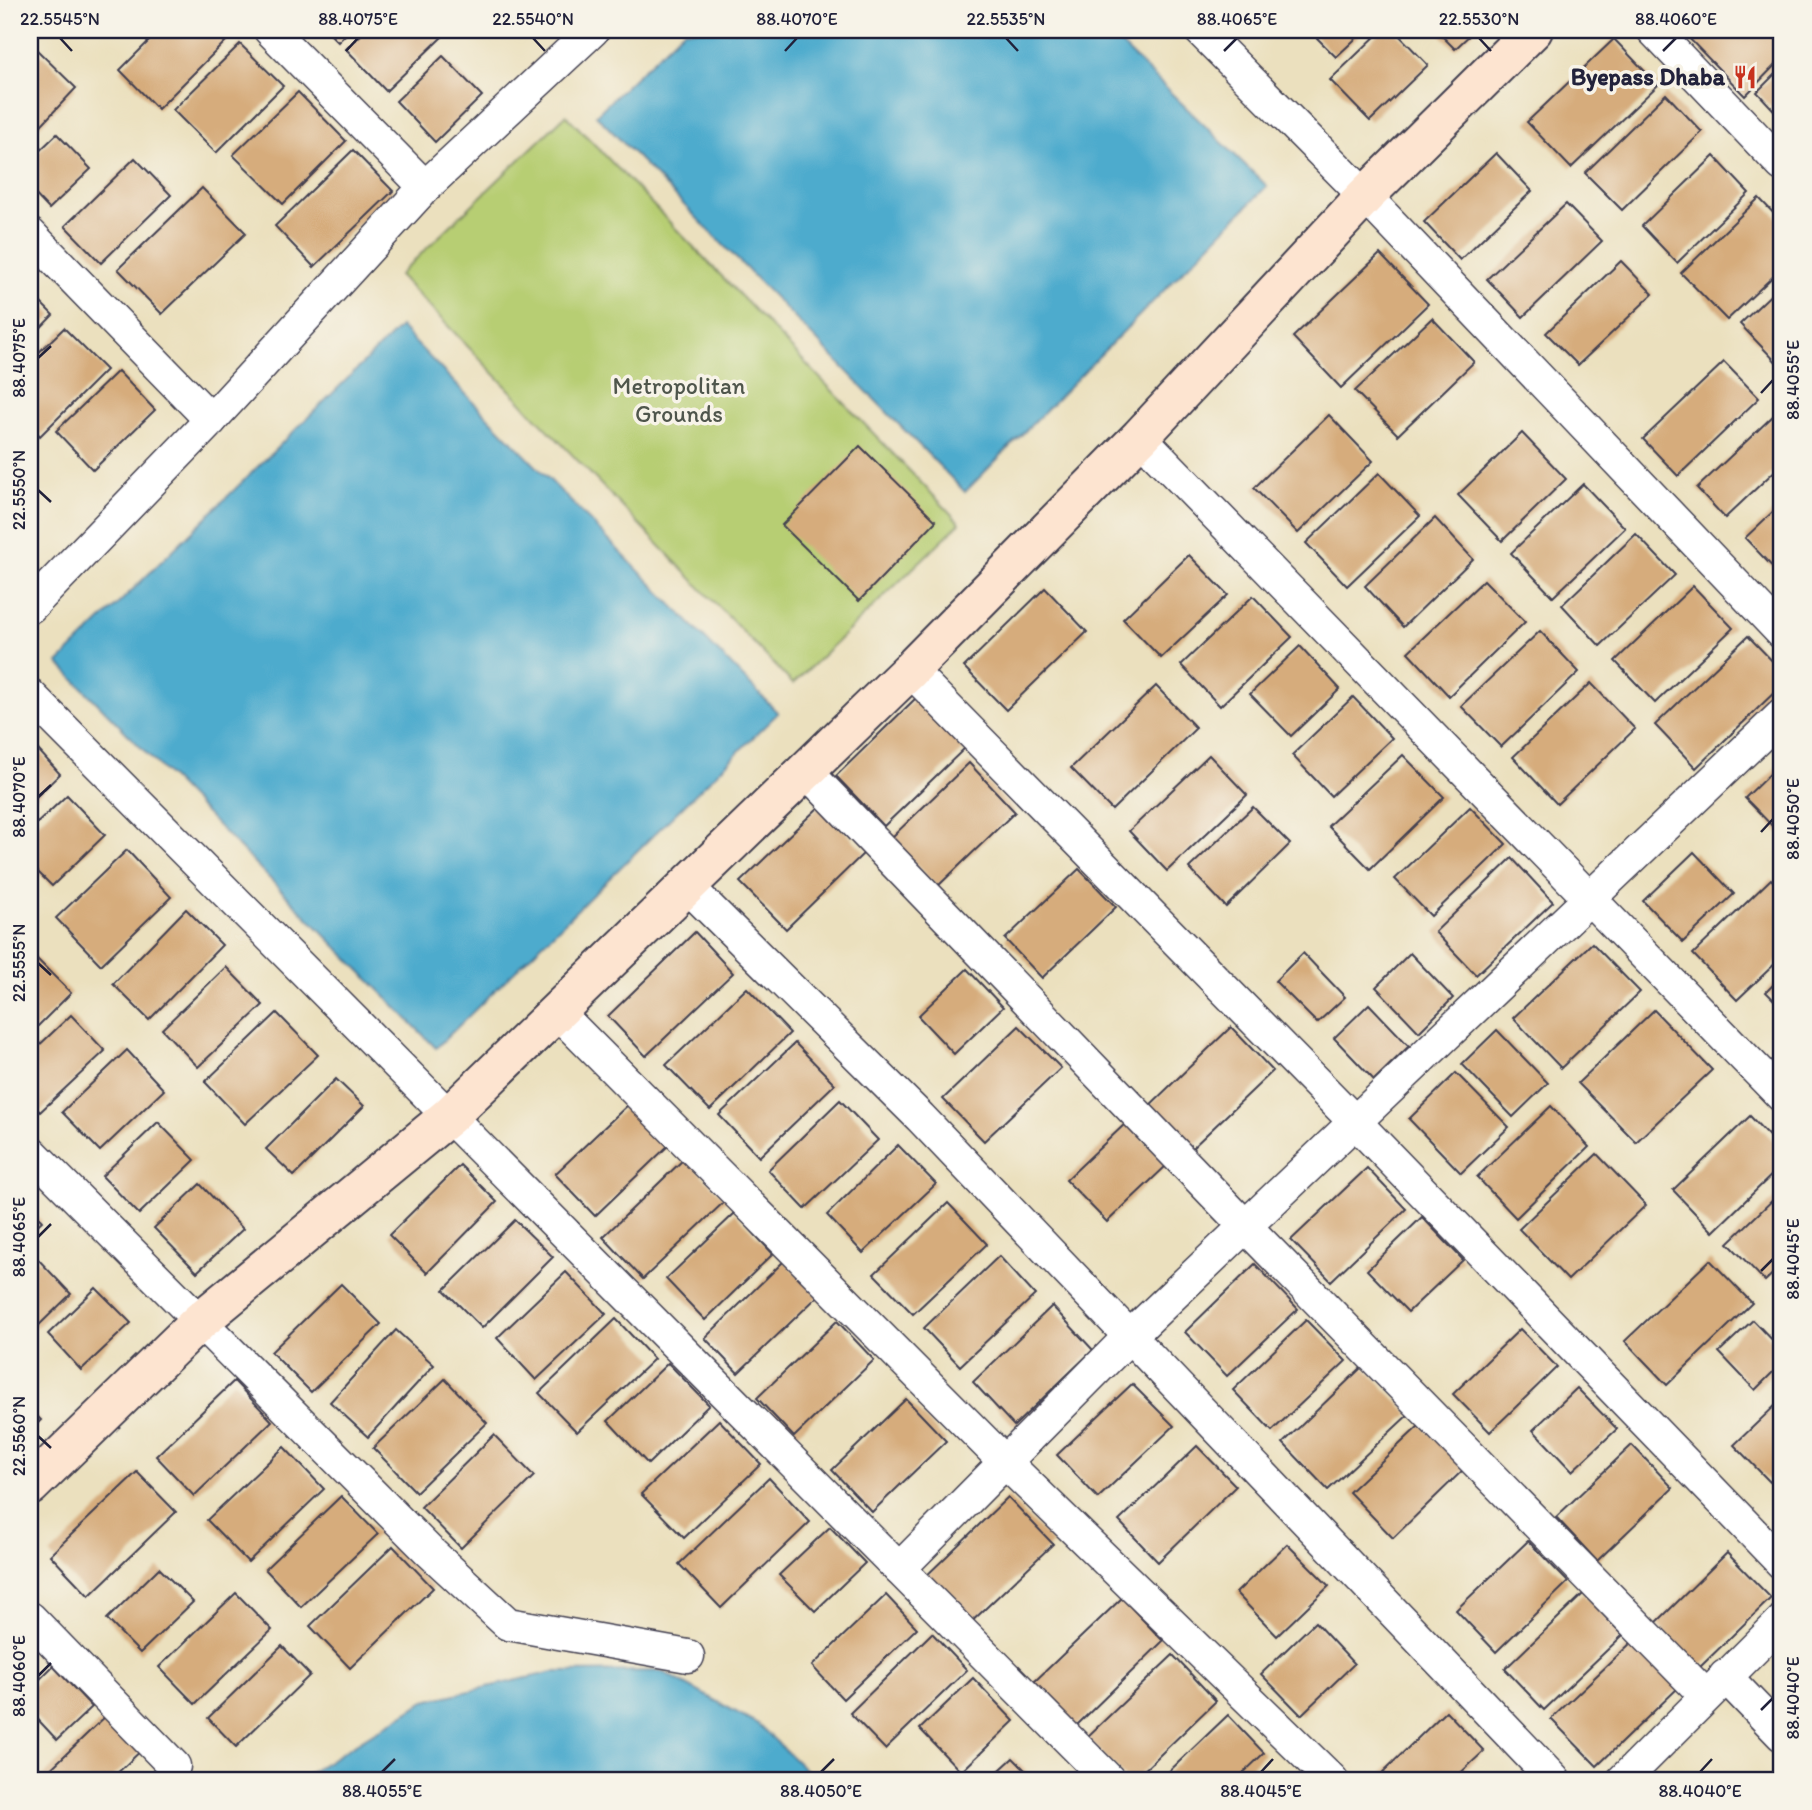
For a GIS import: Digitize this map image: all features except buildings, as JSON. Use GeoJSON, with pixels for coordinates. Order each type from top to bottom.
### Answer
{"type":"FeatureCollection","features":[{"type":"Feature","properties":{"kind":"street"},"geometry":{"type":"LineString","coordinates":[[270,30],[425,187]]}},
{"type":"Feature","properties":{"kind":"street"},"geometry":{"type":"LineString","coordinates":[[30,607],[211,420],[425,187],[593,30]]}},
{"type":"Feature","properties":{"kind":"street"},"geometry":{"type":"LineString","coordinates":[[1200,30],[1365,196],[1782,633]]}},
{"type":"Feature","properties":{"kind":"street"},"geometry":{"type":"LineString","coordinates":[[30,1486],[200,1321],[449,1116],[685,884],[910,670],[1140,437],[1365,196],[1533,30]]}},
{"type":"Feature","properties":{"kind":"street"},"geometry":{"type":"LineString","coordinates":[[1653,30],[1782,165]]}},
{"type":"Feature","properties":{"kind":"street"},"geometry":{"type":"LineString","coordinates":[[30,234],[211,420]]}},
{"type":"Feature","properties":{"kind":"street"},"geometry":{"type":"LineString","coordinates":[[1140,437],[1782,1096]]}},
{"type":"Feature","properties":{"kind":"street"},"geometry":{"type":"LineString","coordinates":[[910,670],[1356,1123],[1782,1563]]}},
{"type":"Feature","properties":{"kind":"street"},"geometry":{"type":"LineString","coordinates":[[30,695],[1109,1780]]}},
{"type":"Feature","properties":{"kind":"street"},"geometry":{"type":"LineString","coordinates":[[899,1569],[1129,1337],[1782,715]]}},
{"type":"Feature","properties":{"kind":"street"},"geometry":{"type":"LineString","coordinates":[[805,770],[1246,1227],[1716,1686],[1782,1735]]}},
{"type":"Feature","properties":{"kind":"street"},"geometry":{"type":"LineString","coordinates":[[685,884],[920,1117],[1554,1780]]}},
{"type":"Feature","properties":{"kind":"street"},"geometry":{"type":"LineString","coordinates":[[556,1011],[1005,1462],[1332,1780]]}},
{"type":"Feature","properties":{"kind":"street"},"geometry":{"type":"LineString","coordinates":[[30,1150],[429,1551],[508,1623],[688,1656]]}},
{"type":"Feature","properties":{"kind":"street"},"geometry":{"type":"LineString","coordinates":[[30,1618],[174,1766]]}},
{"type":"Feature","properties":{"kind":"street"},"geometry":{"type":"LineString","coordinates":[[1623,1780],[1782,1621]]}},
{"type":"Feature","properties":{"kind":"green space","name":"Metropolitan Grounds"},"geometry":{"type":"Polygon","coordinates":[[[566,115],[960,523],[793,684],[399,275],[566,115]]]}},
{"type":"Feature","properties":{"kind":"water"},"geometry":{"type":"Polygon","coordinates":[[[684,30],[1106,30],[1267,186],[965,492],[596,115],[684,30]]]}},
{"type":"Feature","properties":{"kind":"water"},"geometry":{"type":"Polygon","coordinates":[[[400,327],[778,713],[436,1048],[58,663],[400,327]]]}},
{"type":"Feature","properties":{"kind":"water"},"geometry":{"type":"Polygon","coordinates":[[[661,1671],[758,1724],[816,1780],[298,1780],[425,1701],[553,1672],[661,1671]]]}},
{"type":"Feature","properties":{"kind":"place","name":"Byepass Dhaba"},"geometry":{"type":"Point","coordinates":[1745,77]}}]}
